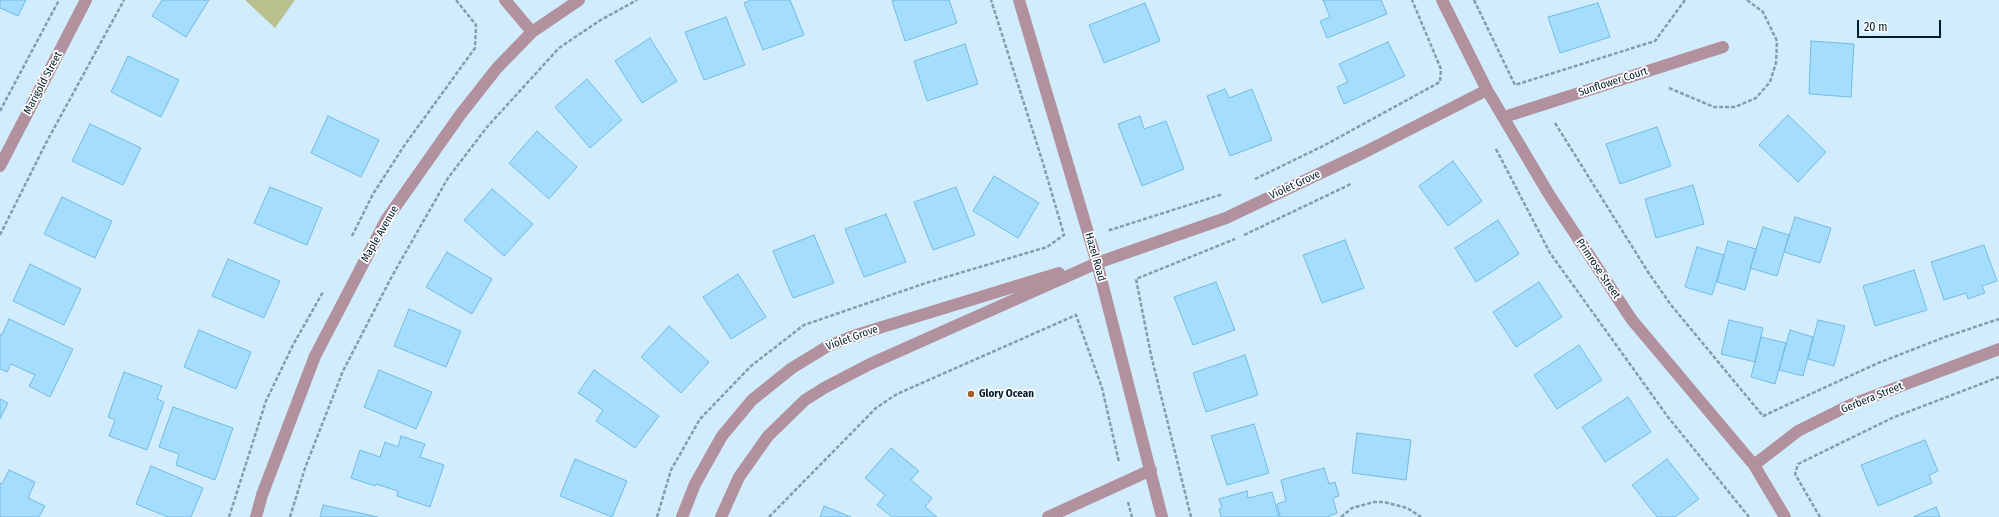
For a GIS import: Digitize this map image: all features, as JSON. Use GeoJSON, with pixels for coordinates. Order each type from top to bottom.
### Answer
{"type":"FeatureCollection","features":[{"type":"Feature","properties":{"kind":"street","name":"Marigold Street"},"geometry":{"type":"LineString","coordinates":[[0,166],[86,0]]}},
{"type":"Feature","properties":{"kind":"street"},"geometry":{"type":"LineString","coordinates":[[505,0],[532,32]]}},
{"type":"Feature","properties":{"kind":"street","name":"Maple Avenue"},"geometry":{"type":"LineString","coordinates":[[256,517],[262,495],[315,356],[386,220],[460,115],[497,68],[532,32],[578,0]]}},
{"type":"Feature","properties":{"kind":"street","name":"Hazel Road"},"geometry":{"type":"LineString","coordinates":[[1019,0],[1097,263],[1162,517]]}},
{"type":"Feature","properties":{"kind":"street","name":"Primrose Street"},"geometry":{"type":"LineString","coordinates":[[1442,0],[1487,90],[1550,196],[1632,320],[1754,465],[1786,517]]}},
{"type":"Feature","properties":{"kind":"street","name":"Sunflower Court"},"geometry":{"type":"LineString","coordinates":[[1504,117],[1723,47]]}},
{"type":"Feature","properties":{"kind":"street","name":"Violet Grove"},"geometry":{"type":"LineString","coordinates":[[721,517],[739,477],[756,451],[785,418],[805,400],[824,388],[870,364],[1097,263],[1226,218],[1365,152],[1487,90]]}},
{"type":"Feature","properties":{"kind":"street","name":"Violet Grove"},"geometry":{"type":"LineString","coordinates":[[682,517],[703,467],[734,420],[773,381],[812,355],[856,335],[1044,276],[1097,263]]}},
{"type":"Feature","properties":{"kind":"street","name":"Gerbera Street"},"geometry":{"type":"LineString","coordinates":[[1754,465],[1798,431],[1850,405],[1999,350]]}},
{"type":"Feature","properties":{"kind":"street"},"geometry":{"type":"LineString","coordinates":[[1048,517],[1151,470]]}},
{"type":"Feature","properties":{"kind":"path"},"geometry":{"type":"LineString","coordinates":[[0,111],[59,0]]}},
{"type":"Feature","properties":{"kind":"path"},"geometry":{"type":"LineString","coordinates":[[0,234],[46,143],[124,0]]}},
{"type":"Feature","properties":{"kind":"path"},"geometry":{"type":"LineString","coordinates":[[456,0],[476,25],[476,48]]}},
{"type":"Feature","properties":{"kind":"path"},"geometry":{"type":"LineString","coordinates":[[290,517],[305,468],[343,371],[391,278],[448,178],[487,126],[559,48],[599,21],[637,0]]}},
{"type":"Feature","properties":{"kind":"path"},"geometry":{"type":"LineString","coordinates":[[991,0],[1043,163],[1064,235]]}},
{"type":"Feature","properties":{"kind":"path"},"geometry":{"type":"LineString","coordinates":[[1251,181],[1325,145],[1440,82],[1441,69],[1412,0]]}},
{"type":"Feature","properties":{"kind":"path"},"geometry":{"type":"LineString","coordinates":[[1474,0],[1514,85],[1655,41],[1684,0]]}},
{"type":"Feature","properties":{"kind":"path"},"geometry":{"type":"LineString","coordinates":[[1664,90],[1671,87],[1691,99],[1714,107],[1735,107],[1756,98],[1770,82],[1776,63],[1778,41],[1763,12],[1747,0]]}},
{"type":"Feature","properties":{"kind":"path"},"geometry":{"type":"LineString","coordinates":[[1562,120],[1554,122],[1648,272],[1671,305],[1764,416],[1878,362],[1999,319]]}},
{"type":"Feature","properties":{"kind":"path"},"geometry":{"type":"LineString","coordinates":[[1493,144],[1550,253],[1668,417],[1749,517]]}},
{"type":"Feature","properties":{"kind":"path"},"geometry":{"type":"LineString","coordinates":[[1110,230],[1230,191]]}},
{"type":"Feature","properties":{"kind":"path"},"geometry":{"type":"LineString","coordinates":[[1136,279],[1151,355],[1192,517]]}},
{"type":"Feature","properties":{"kind":"path"},"geometry":{"type":"LineString","coordinates":[[769,517],[876,408],[897,394],[1076,315],[1102,388],[1132,517]]}},
{"type":"Feature","properties":{"kind":"path"},"geometry":{"type":"LineString","coordinates":[[1820,517],[1795,474],[1798,464],[1892,418],[1999,377]]}},
{"type":"Feature","properties":{"kind":"path"},"geometry":{"type":"LineString","coordinates":[[1341,517],[1352,508],[1374,502],[1384,502],[1407,508],[1421,517]]}},
{"type":"Feature","properties":{"kind":"green space"},"geometry":{"type":"Polygon","coordinates":[[[245,0],[295,0],[275,28],[245,0]]]}},
{"type":"Feature","properties":{"kind":"building"},"geometry":{"type":"Polygon","coordinates":[[[0,0],[26,0],[18,16],[0,8],[0,0]]]}},
{"type":"Feature","properties":{"kind":"building"},"geometry":{"type":"Polygon","coordinates":[[[162,0],[209,0],[186,37],[152,16],[162,0]]]}},
{"type":"Feature","properties":{"kind":"building"},"geometry":{"type":"Polygon","coordinates":[[[751,0],[790,0],[804,35],[763,50],[744,3],[751,0]]]}},
{"type":"Feature","properties":{"kind":"building"},"geometry":{"type":"Polygon","coordinates":[[[949,0],[957,23],[905,41],[892,1],[949,0]]]}},
{"type":"Feature","properties":{"kind":"building"},"geometry":{"type":"Polygon","coordinates":[[[1323,0],[1381,0],[1387,14],[1327,38],[1320,21],[1330,17],[1323,0]]]}},
{"type":"Feature","properties":{"kind":"building"},"geometry":{"type":"Polygon","coordinates":[[[1145,3],[1160,41],[1104,63],[1089,25],[1145,3]]]}},
{"type":"Feature","properties":{"kind":"building"},"geometry":{"type":"Polygon","coordinates":[[[1598,3],[1610,37],[1560,53],[1548,17],[1598,3]]]}},
{"type":"Feature","properties":{"kind":"building"},"geometry":{"type":"Polygon","coordinates":[[[726,17],[745,65],[704,80],[685,32],[726,17]]]}},
{"type":"Feature","properties":{"kind":"building"},"geometry":{"type":"Polygon","coordinates":[[[650,38],[677,81],[642,103],[615,61],[650,38]]]}},
{"type":"Feature","properties":{"kind":"building"},"geometry":{"type":"Polygon","coordinates":[[[1811,41],[1854,44],[1851,97],[1809,94],[1811,41]]]}},
{"type":"Feature","properties":{"kind":"building"},"geometry":{"type":"Polygon","coordinates":[[[1388,42],[1405,76],[1344,104],[1337,87],[1348,82],[1339,64],[1388,42]]]}},
{"type":"Feature","properties":{"kind":"building"},"geometry":{"type":"Polygon","coordinates":[[[965,44],[978,84],[927,101],[914,61],[965,44]]]}},
{"type":"Feature","properties":{"kind":"building"},"geometry":{"type":"Polygon","coordinates":[[[128,56],[179,80],[161,117],[111,92],[128,56]]]}},
{"type":"Feature","properties":{"kind":"building"},"geometry":{"type":"Polygon","coordinates":[[[587,79],[622,120],[590,148],[555,107],[587,79]]]}},
{"type":"Feature","properties":{"kind":"building"},"geometry":{"type":"Polygon","coordinates":[[[1225,89],[1229,98],[1252,89],[1272,140],[1230,156],[1207,96],[1225,89]]]}},
{"type":"Feature","properties":{"kind":"building"},"geometry":{"type":"Polygon","coordinates":[[[1788,115],[1826,152],[1798,182],[1759,145],[1788,115]]]}},
{"type":"Feature","properties":{"kind":"building"},"geometry":{"type":"Polygon","coordinates":[[[328,116],[379,140],[361,177],[311,153],[328,116]]]}},
{"type":"Feature","properties":{"kind":"building"},"geometry":{"type":"Polygon","coordinates":[[[1140,116],[1144,129],[1166,121],[1184,169],[1142,186],[1118,124],[1140,116]]]}},
{"type":"Feature","properties":{"kind":"building"},"geometry":{"type":"Polygon","coordinates":[[[90,124],[141,148],[123,185],[72,161],[90,124]]]}},
{"type":"Feature","properties":{"kind":"building"},"geometry":{"type":"Polygon","coordinates":[[[1657,127],[1671,166],[1620,184],[1606,144],[1657,127]]]}},
{"type":"Feature","properties":{"kind":"building"},"geometry":{"type":"Polygon","coordinates":[[[537,131],[577,167],[549,199],[509,163],[537,131]]]}},
{"type":"Feature","properties":{"kind":"building"},"geometry":{"type":"Polygon","coordinates":[[[1453,161],[1482,201],[1448,226],[1419,186],[1453,161]]]}},
{"type":"Feature","properties":{"kind":"building"},"geometry":{"type":"Polygon","coordinates":[[[994,176],[1039,203],[1018,238],[973,211],[994,176]]]}},
{"type":"Feature","properties":{"kind":"building"},"geometry":{"type":"Polygon","coordinates":[[[1693,185],[1704,224],[1656,238],[1645,199],[1693,185]]]}},
{"type":"Feature","properties":{"kind":"building"},"geometry":{"type":"Polygon","coordinates":[[[270,187],[322,208],[307,245],[254,223],[270,187]]]}},
{"type":"Feature","properties":{"kind":"building"},"geometry":{"type":"Polygon","coordinates":[[[956,187],[975,235],[933,250],[914,202],[956,187]]]}},
{"type":"Feature","properties":{"kind":"building"},"geometry":{"type":"Polygon","coordinates":[[[492,189],[533,224],[504,256],[464,220],[492,189]]]}},
{"type":"Feature","properties":{"kind":"building"},"geometry":{"type":"Polygon","coordinates":[[[62,197],[112,221],[95,258],[44,234],[62,197]]]}},
{"type":"Feature","properties":{"kind":"building"},"geometry":{"type":"Polygon","coordinates":[[[886,214],[906,262],[864,277],[845,229],[886,214]]]}},
{"type":"Feature","properties":{"kind":"building"},"geometry":{"type":"Polygon","coordinates":[[[1795,217],[1831,228],[1820,263],[1784,252],[1795,217]]]}},
{"type":"Feature","properties":{"kind":"building"},"geometry":{"type":"Polygon","coordinates":[[[1498,220],[1519,254],[1476,282],[1455,248],[1498,220]]]}},
{"type":"Feature","properties":{"kind":"building"},"geometry":{"type":"Polygon","coordinates":[[[1763,227],[1789,235],[1777,276],[1750,268],[1763,227]]]}},
{"type":"Feature","properties":{"kind":"building"},"geometry":{"type":"Polygon","coordinates":[[[814,235],[834,283],[793,298],[773,251],[814,235]]]}},
{"type":"Feature","properties":{"kind":"building"},"geometry":{"type":"Polygon","coordinates":[[[1345,240],[1364,288],[1322,303],[1303,255],[1345,240]]]}},
{"type":"Feature","properties":{"kind":"building"},"geometry":{"type":"Polygon","coordinates":[[[1728,241],[1756,249],[1745,290],[1717,282],[1728,241]]]}},
{"type":"Feature","properties":{"kind":"building"},"geometry":{"type":"Polygon","coordinates":[[[1984,245],[1997,281],[1982,286],[1985,293],[1968,299],[1966,293],[1944,300],[1931,262],[1984,245]]]}},
{"type":"Feature","properties":{"kind":"building"},"geometry":{"type":"Polygon","coordinates":[[[1697,247],[1724,255],[1712,295],[1685,287],[1697,247]]]}},
{"type":"Feature","properties":{"kind":"building"},"geometry":{"type":"Polygon","coordinates":[[[447,252],[492,279],[472,314],[426,287],[447,252]]]}},
{"type":"Feature","properties":{"kind":"building"},"geometry":{"type":"Polygon","coordinates":[[[228,259],[280,281],[264,318],[212,296],[228,259]]]}},
{"type":"Feature","properties":{"kind":"building"},"geometry":{"type":"Polygon","coordinates":[[[30,264],[81,289],[64,325],[13,301],[30,264]]]}},
{"type":"Feature","properties":{"kind":"building"},"geometry":{"type":"Polygon","coordinates":[[[1914,270],[1927,310],[1875,326],[1863,286],[1914,270]]]}},
{"type":"Feature","properties":{"kind":"building"},"geometry":{"type":"Polygon","coordinates":[[[738,274],[766,317],[731,339],[703,297],[738,274]]]}},
{"type":"Feature","properties":{"kind":"building"},"geometry":{"type":"Polygon","coordinates":[[[1216,282],[1235,330],[1193,345],[1174,297],[1216,282]]]}},
{"type":"Feature","properties":{"kind":"building"},"geometry":{"type":"Polygon","coordinates":[[[1539,282],[1562,317],[1516,347],[1493,312],[1539,282]]]}},
{"type":"Feature","properties":{"kind":"building"},"geometry":{"type":"Polygon","coordinates":[[[409,309],[461,331],[446,367],[394,346],[409,309]]]}},
{"type":"Feature","properties":{"kind":"building"},"geometry":{"type":"Polygon","coordinates":[[[9,319],[73,349],[50,397],[29,386],[35,375],[11,364],[7,372],[0,369],[0,334],[2,335],[9,319]]]}},
{"type":"Feature","properties":{"kind":"building"},"geometry":{"type":"Polygon","coordinates":[[[1729,320],[1763,328],[1755,362],[1721,354],[1729,320]]]}},
{"type":"Feature","properties":{"kind":"building"},"geometry":{"type":"Polygon","coordinates":[[[1818,320],[1845,326],[1834,366],[1808,359],[1818,320]]]}},
{"type":"Feature","properties":{"kind":"building"},"geometry":{"type":"Polygon","coordinates":[[[669,326],[709,362],[681,393],[641,357],[669,326]]]}},
{"type":"Feature","properties":{"kind":"building"},"geometry":{"type":"Polygon","coordinates":[[[199,330],[251,352],[236,389],[184,367],[199,330]]]}},
{"type":"Feature","properties":{"kind":"building"},"geometry":{"type":"Polygon","coordinates":[[[1790,330],[1813,337],[1803,376],[1779,370],[1790,330]]]}},
{"type":"Feature","properties":{"kind":"building"},"geometry":{"type":"Polygon","coordinates":[[[1761,337],[1786,343],[1775,384],[1751,377],[1761,337]]]}},
{"type":"Feature","properties":{"kind":"building"},"geometry":{"type":"Polygon","coordinates":[[[1579,345],[1602,380],[1557,409],[1534,375],[1579,345]]]}},
{"type":"Feature","properties":{"kind":"building"},"geometry":{"type":"Polygon","coordinates":[[[1245,355],[1258,395],[1206,412],[1193,373],[1245,355]]]}},
{"type":"Feature","properties":{"kind":"building"},"geometry":{"type":"Polygon","coordinates":[[[379,370],[432,392],[416,429],[364,407],[379,370]]]}},
{"type":"Feature","properties":{"kind":"building"},"geometry":{"type":"Polygon","coordinates":[[[594,370],[659,416],[635,448],[596,421],[603,410],[578,393],[594,370]]]}},
{"type":"Feature","properties":{"kind":"building"},"geometry":{"type":"Polygon","coordinates":[[[124,372],[162,386],[157,399],[164,402],[147,450],[109,436],[115,420],[108,417],[124,372]]]}},
{"type":"Feature","properties":{"kind":"building"},"geometry":{"type":"Polygon","coordinates":[[[1628,397],[1651,432],[1605,462],[1582,427],[1628,397]]]}},
{"type":"Feature","properties":{"kind":"building"},"geometry":{"type":"Polygon","coordinates":[[[0,399],[8,403],[0,419],[0,399]]]}},
{"type":"Feature","properties":{"kind":"building"},"geometry":{"type":"Polygon","coordinates":[[[173,407],[233,428],[215,480],[176,465],[179,454],[159,447],[173,407]]]}},
{"type":"Feature","properties":{"kind":"building"},"geometry":{"type":"Polygon","coordinates":[[[1254,424],[1269,473],[1227,485],[1211,436],[1254,424]]]}},
{"type":"Feature","properties":{"kind":"building"},"geometry":{"type":"Polygon","coordinates":[[[1357,433],[1411,440],[1406,480],[1352,473],[1357,433]]]}},
{"type":"Feature","properties":{"kind":"building"},"geometry":{"type":"Polygon","coordinates":[[[401,436],[425,444],[420,457],[444,465],[430,507],[397,496],[398,491],[376,484],[375,486],[351,478],[360,450],[380,457],[385,442],[398,447],[401,436]]]}},
{"type":"Feature","properties":{"kind":"building"},"geometry":{"type":"Polygon","coordinates":[[[1925,440],[1938,471],[1929,475],[1932,483],[1878,506],[1861,465],[1925,440]]]}},
{"type":"Feature","properties":{"kind":"building"},"geometry":{"type":"Polygon","coordinates":[[[891,448],[919,471],[911,480],[932,498],[925,507],[937,517],[892,517],[877,505],[885,495],[865,478],[891,448]]]}},
{"type":"Feature","properties":{"kind":"building"},"geometry":{"type":"Polygon","coordinates":[[[575,459],[627,481],[612,517],[560,496],[575,459]]]}},
{"type":"Feature","properties":{"kind":"building"},"geometry":{"type":"Polygon","coordinates":[[[1667,459],[1699,499],[1675,517],[1657,517],[1632,485],[1667,459]]]}},
{"type":"Feature","properties":{"kind":"building"},"geometry":{"type":"Polygon","coordinates":[[[151,466],[203,488],[191,517],[168,517],[136,504],[151,466]]]}},
{"type":"Feature","properties":{"kind":"building"},"geometry":{"type":"Polygon","coordinates":[[[1324,468],[1329,484],[1335,482],[1339,496],[1333,498],[1337,513],[1327,517],[1280,517],[1277,504],[1286,501],[1281,480],[1324,468]]]}},
{"type":"Feature","properties":{"kind":"building"},"geometry":{"type":"Polygon","coordinates":[[[9,470],[35,482],[28,498],[45,506],[39,517],[0,517],[0,483],[2,484],[9,470]]]}},
{"type":"Feature","properties":{"kind":"building"},"geometry":{"type":"Polygon","coordinates":[[[1247,491],[1248,498],[1272,492],[1279,517],[1221,517],[1219,509],[1222,508],[1219,499],[1247,491]]]}},
{"type":"Feature","properties":{"kind":"building"},"geometry":{"type":"Polygon","coordinates":[[[323,505],[378,517],[320,517],[323,505]]]}},
{"type":"Feature","properties":{"kind":"building"},"geometry":{"type":"Polygon","coordinates":[[[824,506],[851,517],[820,517],[824,506]]]}},
{"type":"Feature","properties":{"kind":"building"},"geometry":{"type":"Polygon","coordinates":[[[1936,507],[1940,517],[1913,517],[1936,507]]]}},
{"type":"Feature","properties":{"kind":"place","name":"Glory Ocean"},"geometry":{"type":"Point","coordinates":[971,394]}}]}
